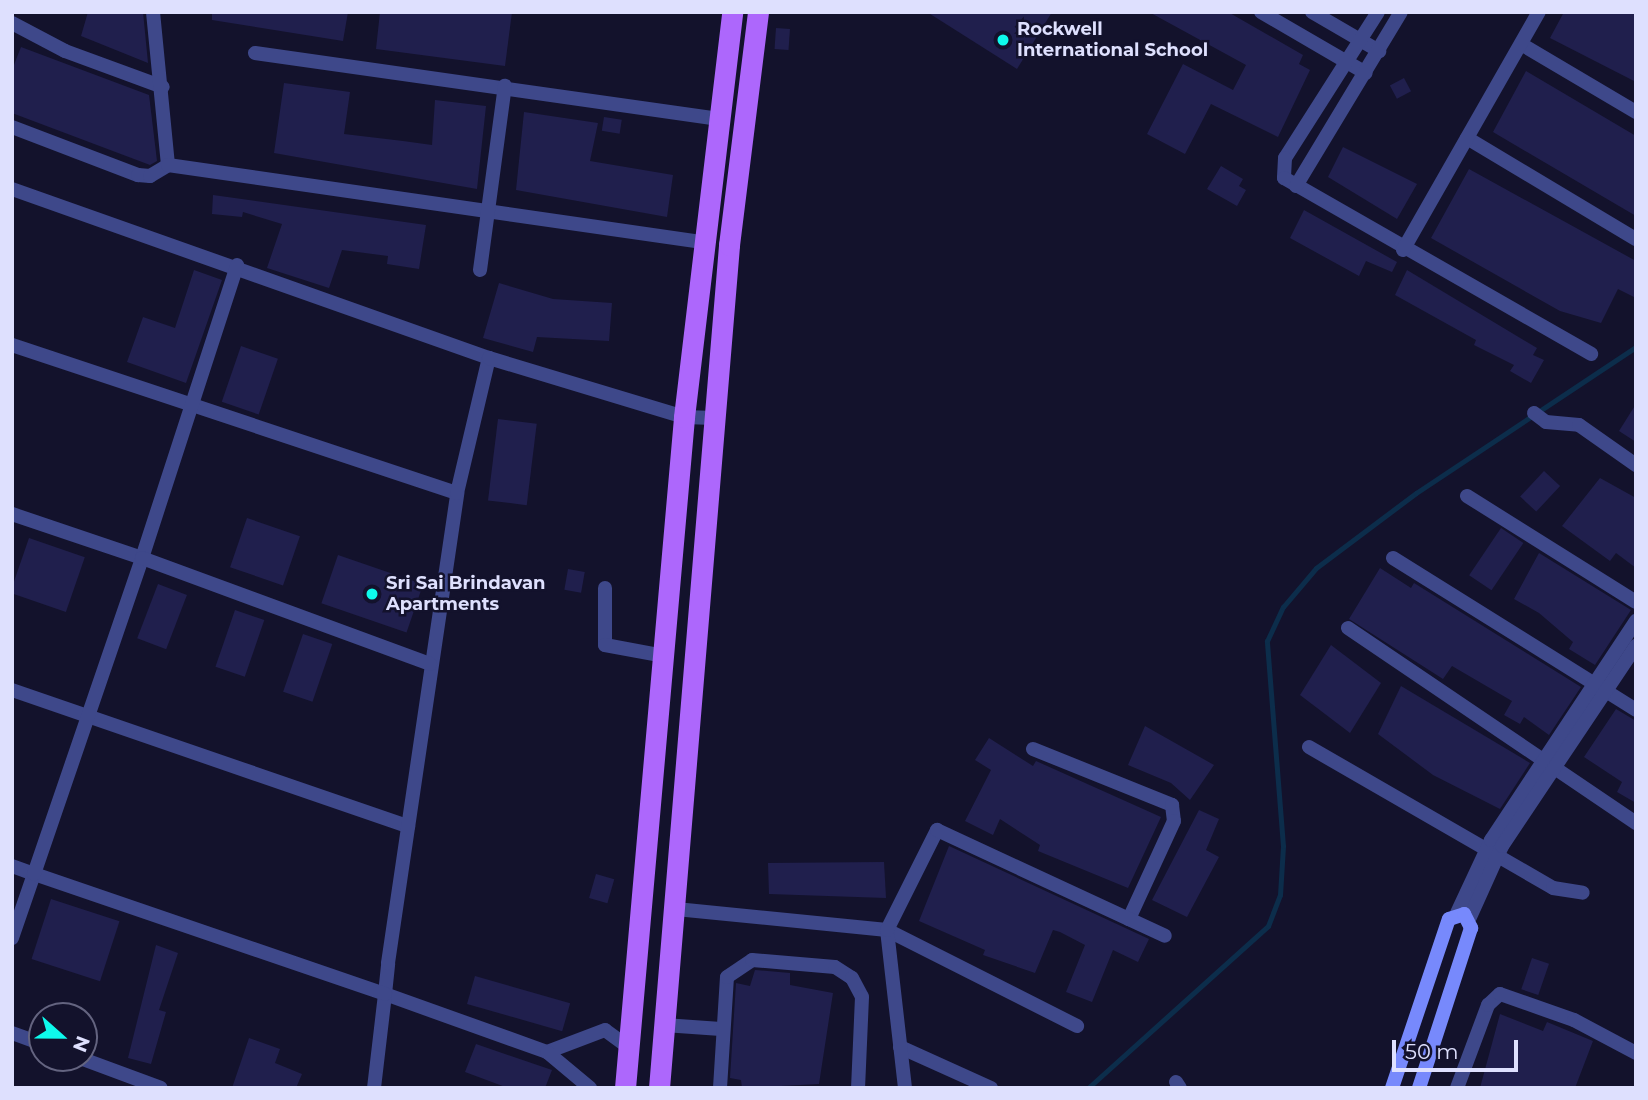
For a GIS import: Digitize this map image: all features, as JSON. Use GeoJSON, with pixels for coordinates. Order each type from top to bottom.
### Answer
{"type":"FeatureCollection","features":[{"type":"Feature","properties":{"kind":"main road"},"geometry":{"type":"LineString","coordinates":[[625,1088],[631,1049],[684,417],[716,119],[732,12]]}},
{"type":"Feature","properties":{"kind":"main road"},"geometry":{"type":"LineString","coordinates":[[659,1088],[715,418],[758,12]]}},
{"type":"Feature","properties":{"kind":"main road"},"geometry":{"type":"LineString","coordinates":[[662,685],[692,687]]}},
{"type":"Feature","properties":{"kind":"street"},"geometry":{"type":"LineString","coordinates":[[153,12],[163,87],[168,165]]}},
{"type":"Feature","properties":{"kind":"street"},"geometry":{"type":"LineString","coordinates":[[1261,12],[1366,73]]}},
{"type":"Feature","properties":{"kind":"street"},"geometry":{"type":"LineString","coordinates":[[1312,12],[1379,51]]}},
{"type":"Feature","properties":{"kind":"street"},"geometry":{"type":"LineString","coordinates":[[1378,12],[1285,158],[1284,178],[1404,250],[1591,354]]}},
{"type":"Feature","properties":{"kind":"street"},"geometry":{"type":"LineString","coordinates":[[1296,186],[1401,12]]}},
{"type":"Feature","properties":{"kind":"street"},"geometry":{"type":"LineString","coordinates":[[1404,250],[1539,12]]}},
{"type":"Feature","properties":{"kind":"street"},"geometry":{"type":"LineString","coordinates":[[12,23],[65,51],[163,87]]}},
{"type":"Feature","properties":{"kind":"street"},"geometry":{"type":"LineString","coordinates":[[1521,44],[1636,112]]}},
{"type":"Feature","properties":{"kind":"street"},"geometry":{"type":"LineString","coordinates":[[255,53],[505,86],[716,119]]}},
{"type":"Feature","properties":{"kind":"street"},"geometry":{"type":"LineString","coordinates":[[480,270],[505,86]]}},
{"type":"Feature","properties":{"kind":"street"},"geometry":{"type":"LineString","coordinates":[[12,127],[138,175],[150,176],[168,165],[488,209],[702,242]]}},
{"type":"Feature","properties":{"kind":"street"},"geometry":{"type":"LineString","coordinates":[[1467,138],[1636,239]]}},
{"type":"Feature","properties":{"kind":"street"},"geometry":{"type":"LineString","coordinates":[[12,189],[237,265],[489,358],[684,417],[715,418]]}},
{"type":"Feature","properties":{"kind":"street"},"geometry":{"type":"LineString","coordinates":[[12,938],[142,558],[237,265]]}},
{"type":"Feature","properties":{"kind":"street"},"geometry":{"type":"LineString","coordinates":[[12,345],[457,494]]}},
{"type":"Feature","properties":{"kind":"street"},"geometry":{"type":"LineString","coordinates":[[374,1088],[430,664],[457,494],[489,358]]}},
{"type":"Feature","properties":{"kind":"street"},"geometry":{"type":"LineString","coordinates":[[1537,416],[1580,425],[1636,465]]}},
{"type":"Feature","properties":{"kind":"street"},"geometry":{"type":"LineString","coordinates":[[1468,496],[1636,603]]}},
{"type":"Feature","properties":{"kind":"street"},"geometry":{"type":"LineString","coordinates":[[12,514],[142,558],[430,664]]}},
{"type":"Feature","properties":{"kind":"street"},"geometry":{"type":"LineString","coordinates":[[1393,558],[1600,685],[1636,710]]}},
{"type":"Feature","properties":{"kind":"street"},"geometry":{"type":"LineString","coordinates":[[605,588],[605,645],[665,656]]}},
{"type":"Feature","properties":{"kind":"street"},"geometry":{"type":"LineString","coordinates":[[1419,1088],[1438,1034],[1464,915],[1492,852],[1600,685],[1636,621]]}},
{"type":"Feature","properties":{"kind":"street"},"geometry":{"type":"LineString","coordinates":[[1348,628],[1636,823]]}},
{"type":"Feature","properties":{"kind":"street"},"geometry":{"type":"LineString","coordinates":[[1600,685],[1636,646]]}},
{"type":"Feature","properties":{"kind":"street"},"geometry":{"type":"LineString","coordinates":[[12,690],[408,826]]}},
{"type":"Feature","properties":{"kind":"street"},"geometry":{"type":"LineString","coordinates":[[1309,747],[1553,888],[1583,893]]}},
{"type":"Feature","properties":{"kind":"street"},"geometry":{"type":"LineString","coordinates":[[1033,749],[1172,805],[1174,821],[1129,919]]}},
{"type":"Feature","properties":{"kind":"street"},"geometry":{"type":"LineString","coordinates":[[905,1088],[887,930],[937,830],[1165,936]]}},
{"type":"Feature","properties":{"kind":"street"},"geometry":{"type":"LineString","coordinates":[[12,866],[547,1052],[590,1088]]}},
{"type":"Feature","properties":{"kind":"street"},"geometry":{"type":"LineString","coordinates":[[676,909],[887,930],[1077,1026]]}},
{"type":"Feature","properties":{"kind":"street"},"geometry":{"type":"LineString","coordinates":[[1392,1088],[1449,919],[1464,915]]}},
{"type":"Feature","properties":{"kind":"street"},"geometry":{"type":"LineString","coordinates":[[720,1088],[721,1029],[727,977],[739,963],[835,967],[852,978],[862,997],[858,1088]]}},
{"type":"Feature","properties":{"kind":"street"},"geometry":{"type":"LineString","coordinates":[[1457,1088],[1488,1006],[1500,995],[1574,1020],[1636,1053]]}},
{"type":"Feature","properties":{"kind":"street"},"geometry":{"type":"LineString","coordinates":[[664,1025],[721,1029]]}},
{"type":"Feature","properties":{"kind":"street"},"geometry":{"type":"LineString","coordinates":[[1413,1026],[1438,1034]]}},
{"type":"Feature","properties":{"kind":"street"},"geometry":{"type":"LineString","coordinates":[[547,1052],[605,1030],[631,1049]]}},
{"type":"Feature","properties":{"kind":"street"},"geometry":{"type":"LineString","coordinates":[[900,1046],[991,1088]]}},
{"type":"Feature","properties":{"kind":"street"},"geometry":{"type":"LineString","coordinates":[[98,1065],[161,1088]]}},
{"type":"Feature","properties":{"kind":"building"},"geometry":{"type":"Polygon","coordinates":[[[88,12],[143,12],[148,63],[81,36],[88,12]]]}},
{"type":"Feature","properties":{"kind":"building"},"geometry":{"type":"Polygon","coordinates":[[[212,12],[348,12],[343,41],[212,20],[212,12]]]}},
{"type":"Feature","properties":{"kind":"building"},"geometry":{"type":"Polygon","coordinates":[[[380,12],[512,12],[505,66],[376,49],[380,12]]]}},
{"type":"Feature","properties":{"kind":"building","name":"Rockwell International School"},"geometry":{"type":"Polygon","coordinates":[[[927,12],[1052,12],[1017,69],[927,12]]]}},
{"type":"Feature","properties":{"kind":"building"},"geometry":{"type":"Polygon","coordinates":[[[1149,12],[1228,12],[1303,55],[1299,64],[1310,70],[1278,137],[1211,104],[1185,154],[1147,134],[1183,64],[1233,90],[1246,65],[1149,12]]]}},
{"type":"Feature","properties":{"kind":"building"},"geometry":{"type":"Polygon","coordinates":[[[1564,12],[1636,12],[1636,82],[1550,38],[1564,12]]]}},
{"type":"Feature","properties":{"kind":"building"},"geometry":{"type":"Polygon","coordinates":[[[776,28],[790,29],[789,50],[775,49],[776,28]]]}},
{"type":"Feature","properties":{"kind":"building"},"geometry":{"type":"Polygon","coordinates":[[[21,47],[149,95],[157,161],[150,165],[12,113],[12,70],[21,47]]]}},
{"type":"Feature","properties":{"kind":"building"},"geometry":{"type":"Polygon","coordinates":[[[1526,71],[1636,136],[1636,216],[1493,132],[1526,71]]]}},
{"type":"Feature","properties":{"kind":"building"},"geometry":{"type":"Polygon","coordinates":[[[1404,78],[1411,91],[1397,99],[1390,86],[1404,78]]]}},
{"type":"Feature","properties":{"kind":"building"},"geometry":{"type":"Polygon","coordinates":[[[284,83],[350,92],[344,134],[432,145],[435,100],[486,106],[477,189],[274,153],[284,83]]]}},
{"type":"Feature","properties":{"kind":"building"},"geometry":{"type":"Polygon","coordinates":[[[524,112],[598,123],[590,161],[673,175],[667,217],[516,190],[524,112]]]}},
{"type":"Feature","properties":{"kind":"building"},"geometry":{"type":"Polygon","coordinates":[[[604,117],[622,120],[620,134],[602,131],[604,117]]]}},
{"type":"Feature","properties":{"kind":"building"},"geometry":{"type":"Polygon","coordinates":[[[1343,147],[1417,184],[1397,219],[1328,177],[1343,147]]]}},
{"type":"Feature","properties":{"kind":"building"},"geometry":{"type":"Polygon","coordinates":[[[1221,166],[1243,179],[1239,186],[1246,190],[1237,206],[1207,189],[1221,166]]]}},
{"type":"Feature","properties":{"kind":"building"},"geometry":{"type":"Polygon","coordinates":[[[1469,169],[1636,261],[1636,298],[1618,289],[1601,323],[1560,311],[1431,238],[1469,169]]]}},
{"type":"Feature","properties":{"kind":"building"},"geometry":{"type":"Polygon","coordinates":[[[213,195],[426,225],[419,269],[387,264],[388,256],[342,250],[329,288],[267,268],[282,224],[243,212],[242,217],[212,214],[213,195]]]}},
{"type":"Feature","properties":{"kind":"building"},"geometry":{"type":"Polygon","coordinates":[[[1304,210],[1397,262],[1392,272],[1366,261],[1359,276],[1290,238],[1304,210]]]}},
{"type":"Feature","properties":{"kind":"building"},"geometry":{"type":"Polygon","coordinates":[[[194,270],[222,280],[186,383],[127,362],[143,317],[175,328],[194,270]]]}},
{"type":"Feature","properties":{"kind":"building"},"geometry":{"type":"Polygon","coordinates":[[[1407,270],[1537,348],[1533,355],[1544,360],[1531,383],[1510,371],[1514,365],[1474,345],[1476,340],[1395,295],[1407,270]]]}},
{"type":"Feature","properties":{"kind":"building"},"geometry":{"type":"Polygon","coordinates":[[[499,283],[553,299],[612,303],[609,341],[537,337],[533,352],[483,338],[499,283]]]}},
{"type":"Feature","properties":{"kind":"building"},"geometry":{"type":"Polygon","coordinates":[[[241,346],[278,359],[259,414],[222,402],[241,346]]]}},
{"type":"Feature","properties":{"kind":"building"},"geometry":{"type":"Polygon","coordinates":[[[1636,404],[1636,442],[1619,431],[1636,404]]]}},
{"type":"Feature","properties":{"kind":"building"},"geometry":{"type":"Polygon","coordinates":[[[498,419],[537,424],[527,505],[488,500],[498,419]]]}},
{"type":"Feature","properties":{"kind":"building"},"geometry":{"type":"Polygon","coordinates":[[[1544,471],[1560,486],[1536,512],[1520,497],[1544,471]]]}},
{"type":"Feature","properties":{"kind":"building"},"geometry":{"type":"Polygon","coordinates":[[[1600,478],[1636,498],[1636,568],[1616,553],[1610,561],[1562,526],[1600,478]]]}},
{"type":"Feature","properties":{"kind":"building"},"geometry":{"type":"Polygon","coordinates":[[[247,518],[300,536],[283,585],[230,567],[247,518]]]}},
{"type":"Feature","properties":{"kind":"building"},"geometry":{"type":"Polygon","coordinates":[[[1501,528],[1523,543],[1492,590],[1469,575],[1501,528]]]}},
{"type":"Feature","properties":{"kind":"building"},"geometry":{"type":"Polygon","coordinates":[[[29,538],[85,557],[66,612],[12,593],[29,538]]]}},
{"type":"Feature","properties":{"kind":"building"},"geometry":{"type":"Polygon","coordinates":[[[1539,553],[1631,610],[1595,665],[1569,649],[1573,642],[1539,613],[1514,599],[1539,553]]]}},
{"type":"Feature","properties":{"kind":"building","name":"Sri Sai Brindavan Apartments"},"geometry":{"type":"Polygon","coordinates":[[[338,555],[423,584],[406,633],[321,603],[338,555]]]}},
{"type":"Feature","properties":{"kind":"building"},"geometry":{"type":"Polygon","coordinates":[[[1380,568],[1411,588],[1414,583],[1581,687],[1549,735],[1524,717],[1520,724],[1504,715],[1512,701],[1452,666],[1443,679],[1349,619],[1380,568]]]}},
{"type":"Feature","properties":{"kind":"building"},"geometry":{"type":"Polygon","coordinates":[[[568,569],[585,572],[581,593],[564,590],[568,569]]]}},
{"type":"Feature","properties":{"kind":"building"},"geometry":{"type":"Polygon","coordinates":[[[158,584],[187,595],[166,649],[137,638],[158,584]]]}},
{"type":"Feature","properties":{"kind":"building"},"geometry":{"type":"Polygon","coordinates":[[[235,610],[264,620],[245,677],[215,667],[235,610]]]}},
{"type":"Feature","properties":{"kind":"building"},"geometry":{"type":"Polygon","coordinates":[[[303,634],[332,644],[312,702],[283,692],[303,634]]]}},
{"type":"Feature","properties":{"kind":"building"},"geometry":{"type":"Polygon","coordinates":[[[1331,645],[1381,683],[1350,733],[1300,695],[1331,645]]]}},
{"type":"Feature","properties":{"kind":"building"},"geometry":{"type":"Polygon","coordinates":[[[1401,686],[1530,763],[1500,809],[1433,775],[1378,734],[1401,686]]]}},
{"type":"Feature","properties":{"kind":"building"},"geometry":{"type":"Polygon","coordinates":[[[1616,709],[1636,721],[1636,803],[1617,792],[1622,782],[1584,757],[1616,709]]]}},
{"type":"Feature","properties":{"kind":"building"},"geometry":{"type":"Polygon","coordinates":[[[1145,726],[1214,765],[1190,800],[1171,783],[1128,765],[1145,726]]]}},
{"type":"Feature","properties":{"kind":"building"},"geometry":{"type":"Polygon","coordinates":[[[989,738],[1033,766],[1036,761],[1161,817],[1128,888],[1038,851],[1040,845],[1000,819],[993,835],[965,821],[991,770],[975,760],[989,738]]]}},
{"type":"Feature","properties":{"kind":"building"},"geometry":{"type":"Polygon","coordinates":[[[1199,810],[1219,819],[1206,850],[1219,857],[1187,917],[1152,900],[1199,810]]]}},
{"type":"Feature","properties":{"kind":"building"},"geometry":{"type":"Polygon","coordinates":[[[949,846],[1149,939],[1138,962],[1113,950],[1092,1002],[1066,992],[1085,945],[1060,932],[1053,930],[1035,973],[983,955],[985,950],[919,921],[949,846]]]}},
{"type":"Feature","properties":{"kind":"building"},"geometry":{"type":"Polygon","coordinates":[[[884,862],[886,898],[769,894],[768,863],[884,862]]]}},
{"type":"Feature","properties":{"kind":"building"},"geometry":{"type":"Polygon","coordinates":[[[596,874],[614,879],[607,903],[589,898],[596,874]]]}},
{"type":"Feature","properties":{"kind":"building"},"geometry":{"type":"Polygon","coordinates":[[[51,899],[119,921],[100,981],[32,959],[51,899]]]}},
{"type":"Feature","properties":{"kind":"building"},"geometry":{"type":"Polygon","coordinates":[[[156,945],[178,953],[159,1010],[166,1012],[151,1064],[128,1058],[156,945]]]}},
{"type":"Feature","properties":{"kind":"building"},"geometry":{"type":"Polygon","coordinates":[[[1532,958],[1549,964],[1538,995],[1521,989],[1532,958]]]}},
{"type":"Feature","properties":{"kind":"building"},"geometry":{"type":"Polygon","coordinates":[[[755,970],[790,973],[790,985],[833,993],[819,1084],[742,1088],[741,1080],[730,1078],[736,983],[750,986],[755,970]]]}},
{"type":"Feature","properties":{"kind":"building"},"geometry":{"type":"Polygon","coordinates":[[[475,976],[570,1003],[562,1031],[467,1004],[475,976]]]}},
{"type":"Feature","properties":{"kind":"building"},"geometry":{"type":"Polygon","coordinates":[[[1500,1014],[1543,1031],[1547,1022],[1593,1041],[1575,1088],[1480,1088],[1500,1014]]]}},
{"type":"Feature","properties":{"kind":"building"},"geometry":{"type":"Polygon","coordinates":[[[249,1038],[280,1049],[275,1063],[302,1074],[296,1088],[232,1088],[249,1038]]]}},
{"type":"Feature","properties":{"kind":"building"},"geometry":{"type":"Polygon","coordinates":[[[476,1044],[552,1070],[545,1088],[508,1088],[465,1072],[476,1044]]]}},
{"type":"Feature","properties":{"kind":"waterway"},"geometry":{"type":"LineString","coordinates":[[1088,1088],[1268,926],[1280,895],[1283,846],[1267,641],[1283,607],[1316,568],[1416,493],[1636,347]]}},
{"type":"Feature","properties":{"kind":"place","name":"Rockwell International School"},"geometry":{"type":"Point","coordinates":[1003,40]}},
{"type":"Feature","properties":{"kind":"place","name":"Sri Sai Brindavan Apartments"},"geometry":{"type":"Point","coordinates":[372,594]}}]}
